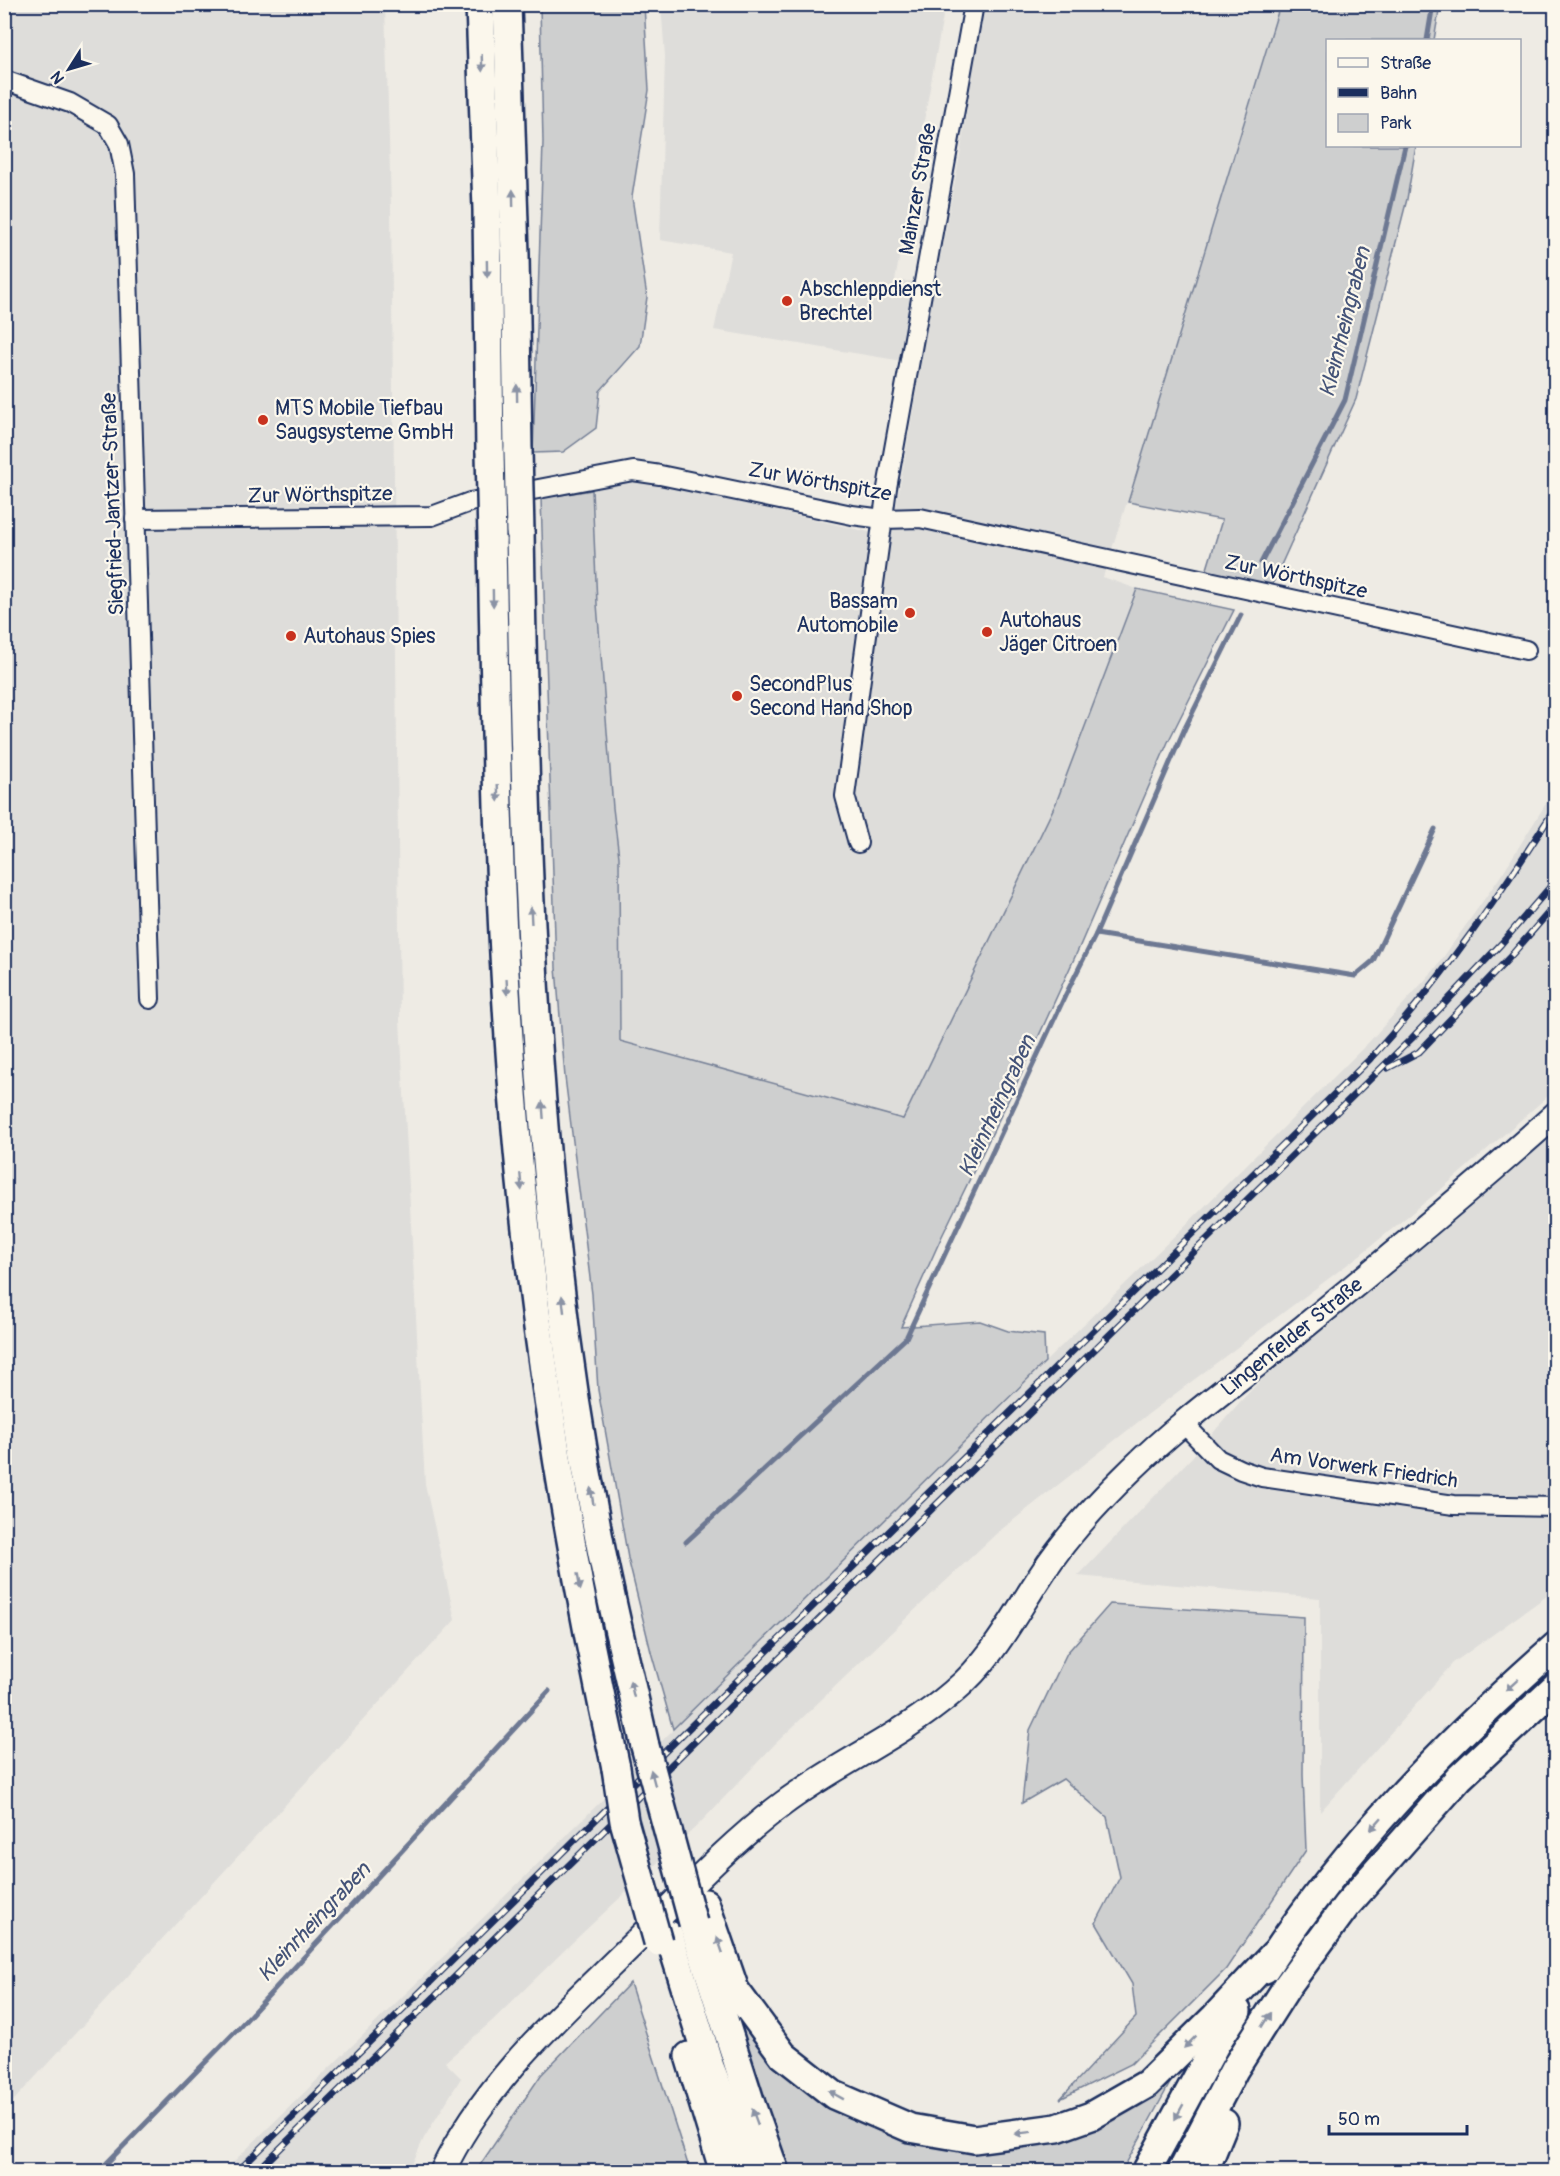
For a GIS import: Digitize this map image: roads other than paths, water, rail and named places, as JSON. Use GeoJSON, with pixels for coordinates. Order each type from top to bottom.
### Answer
{"type":"FeatureCollection","features":[{"type":"Feature","properties":{"kind":"highway"},"geometry":{"type":"LineString","coordinates":[[480,4],[487,210],[498,800],[506,973],[526,1226],[547,1400],[588,1639],[616,1768],[635,1815],[664,1938],[679,2024],[724,2172]]}},
{"type":"Feature","properties":{"kind":"highway"},"geometry":{"type":"LineString","coordinates":[[507,4],[530,901],[554,1232],[573,1380],[602,1554],[645,1746],[662,1810],[699,1913],[751,2104],[775,2172]]}},
{"type":"Feature","properties":{"kind":"highway"},"geometry":{"type":"LineString","coordinates":[[1146,2172],[1216,2043],[1274,1954],[1346,1858],[1417,1777],[1495,1700],[1556,1646]]}},
{"type":"Feature","properties":{"kind":"highway"},"geometry":{"type":"LineString","coordinates":[[1181,2172],[1234,2070],[1288,1985],[1346,1906],[1459,1778],[1556,1687]]}},
{"type":"Feature","properties":{"kind":"highway"},"geometry":{"type":"LineString","coordinates":[[699,1913],[735,1990],[783,2055],[834,2096],[910,2128],[974,2139],[1057,2128],[1091,2116],[1147,2084],[1215,2017],[1274,1954]]}},
{"type":"Feature","properties":{"kind":"highway"},"geometry":{"type":"LineString","coordinates":[[664,1938],[710,2067],[751,2172]]}},
{"type":"Feature","properties":{"kind":"highway"},"geometry":{"type":"LineString","coordinates":[[1203,2172],[1231,2108],[1234,2070]]}},
{"type":"Feature","properties":{"kind":"main road","name":"Lingenfelder Straße"},"geometry":{"type":"LineString","coordinates":[[442,2172],[472,2118],[500,2081],[538,2038],[735,1843],[786,1802],[921,1716],[952,1693],[984,1663],[1001,1640],[1042,1573],[1101,1500],[1141,1460],[1360,1281],[1505,1160],[1556,1114]]}},
{"type":"Feature","properties":{"kind":"street","name":"Mainzer Straße"},"geometry":{"type":"LineString","coordinates":[[858,843],[845,796],[883,519],[974,4]]}},
{"type":"Feature","properties":{"kind":"street","name":"Siegfried-Jantzer-Straße"},"geometry":{"type":"LineString","coordinates":[[4,80],[70,103],[108,125],[119,144],[125,174],[150,999]]}},
{"type":"Feature","properties":{"kind":"street","name":"Zur Wörthspitze"},"geometry":{"type":"LineString","coordinates":[[135,519],[432,516],[470,502],[633,471],[852,515],[883,519],[920,518],[1526,650]]}},
{"type":"Feature","properties":{"kind":"street","name":"Am Vorwerk Friedrich"},"geometry":{"type":"LineString","coordinates":[[1184,1424],[1218,1458],[1262,1478],[1454,1505],[1556,1507]]}},
{"type":"Feature","properties":{"kind":"waterway","name":"Kleinrheingraben"},"geometry":{"type":"LineString","coordinates":[[1427,39],[1433,4]]}},
{"type":"Feature","properties":{"kind":"waterway","name":"Kleinrheingraben"},"geometry":{"type":"LineString","coordinates":[[1261,563],[1345,400],[1405,147]]}},
{"type":"Feature","properties":{"kind":"waterway","name":"Kleinrheingraben"},"geometry":{"type":"LineString","coordinates":[[686,1542],[906,1338],[1096,934],[1185,728],[1241,615]]}},
{"type":"Feature","properties":{"kind":"waterway"},"geometry":{"type":"LineString","coordinates":[[1096,934],[1355,976],[1373,961],[1435,829]]}},
{"type":"Feature","properties":{"kind":"waterway","name":"Kleinrheingraben"},"geometry":{"type":"LineString","coordinates":[[98,2172],[234,2033],[549,1691]]}},
{"type":"Feature","properties":{"kind":"railway"},"geometry":{"type":"LineString","coordinates":[[237,2172],[1370,1059],[1421,999],[1468,937],[1556,807]]}},
{"type":"Feature","properties":{"kind":"railway"},"geometry":{"type":"LineString","coordinates":[[256,2172],[1412,1038],[1501,944],[1556,880]]}},
{"type":"Feature","properties":{"kind":"railway"},"geometry":{"type":"LineString","coordinates":[[1388,1068],[1419,1052],[1509,958],[1556,904]]}},
{"type":"Feature","properties":{"kind":"place","name":"Abschleppdienst Brechtel"},"geometry":{"type":"Point","coordinates":[787,301]}},
{"type":"Feature","properties":{"kind":"place","name":"MTS Mobile Tiefbau Saugsysteme GmbH"},"geometry":{"type":"Point","coordinates":[263,420]}},
{"type":"Feature","properties":{"kind":"place","name":"Bassam Automobile"},"geometry":{"type":"Point","coordinates":[910,613]}},
{"type":"Feature","properties":{"kind":"place","name":"Autohaus Jäger Citroen"},"geometry":{"type":"Point","coordinates":[987,632]}},
{"type":"Feature","properties":{"kind":"place","name":"Autohaus Spies"},"geometry":{"type":"Point","coordinates":[291,636]}},
{"type":"Feature","properties":{"kind":"place","name":"SecondPlus Second Hand Shop"},"geometry":{"type":"Point","coordinates":[737,696]}}]}
